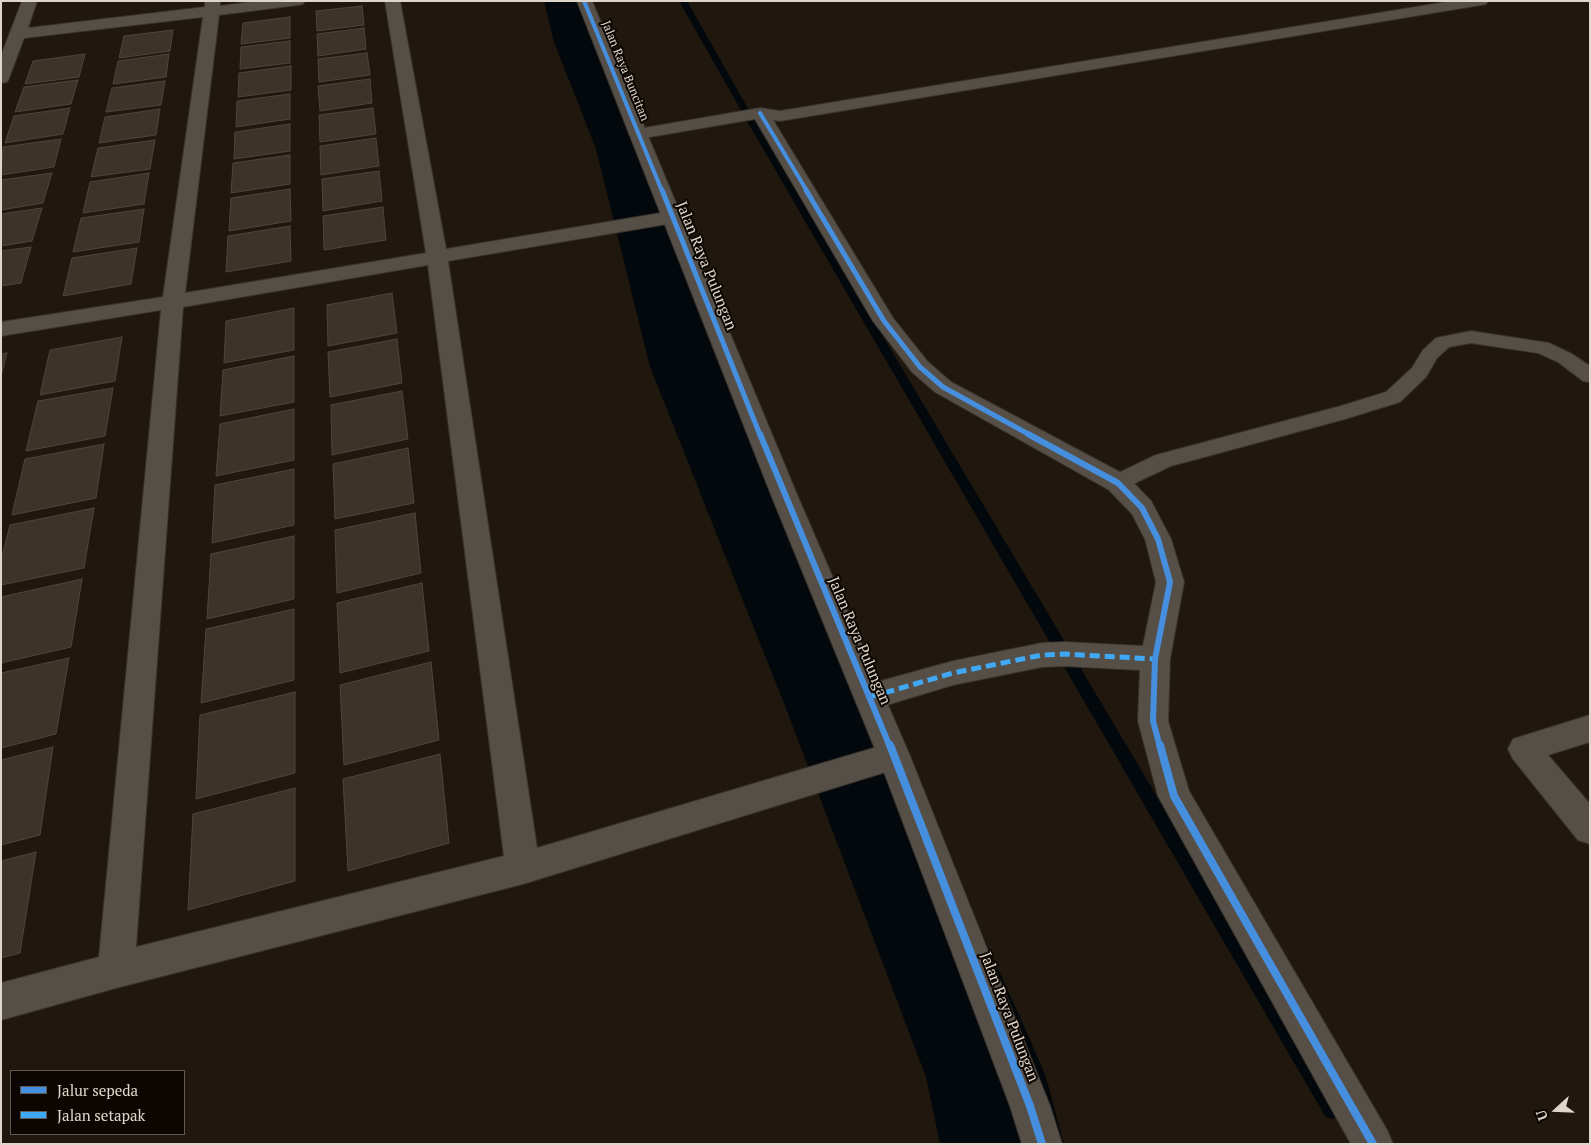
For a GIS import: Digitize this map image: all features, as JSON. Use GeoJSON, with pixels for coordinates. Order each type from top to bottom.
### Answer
{"type":"FeatureCollection","features":[{"type":"Feature","properties":{"kind":"street"},"geometry":{"type":"LineString","coordinates":[[1,78],[30,1]]}},
{"type":"Feature","properties":{"kind":"street"},"geometry":{"type":"LineString","coordinates":[[18,34],[212,6],[298,1]]}},
{"type":"Feature","properties":{"kind":"street"},"geometry":{"type":"LineString","coordinates":[[392,1],[437,257],[523,868]]}},
{"type":"Feature","properties":{"kind":"street","name":"Jalan Raya Buncitan"},"geometry":{"type":"LineString","coordinates":[[584,1],[642,142]]}},
{"type":"Feature","properties":{"kind":"street"},"geometry":{"type":"LineString","coordinates":[[642,142],[757,121],[1481,1]]}},
{"type":"Feature","properties":{"kind":"street"},"geometry":{"type":"LineString","coordinates":[[116,970],[173,302],[212,6]]}},
{"type":"Feature","properties":{"kind":"street"},"geometry":{"type":"LineString","coordinates":[[757,121],[884,321],[920,367],[943,387],[956,395],[1118,483],[1142,508],[1158,539],[1170,582],[1154,659],[1153,721],[1174,796],[1372,1144]]}},
{"type":"Feature","properties":{"kind":"street","name":"Jalan Raya Pulungan"},"geometry":{"type":"LineString","coordinates":[[642,142],[659,220],[785,497],[870,698],[881,760],[1030,1106],[1042,1144]]}},
{"type":"Feature","properties":{"kind":"street"},"geometry":{"type":"LineString","coordinates":[[1,329],[659,220]]}},
{"type":"Feature","properties":{"kind":"street"},"geometry":{"type":"LineString","coordinates":[[870,698],[953,673],[1042,655],[1064,654],[1154,659]]}},
{"type":"Feature","properties":{"kind":"street"},"geometry":{"type":"LineString","coordinates":[[1590,728],[1524,749],[1590,829]]}},
{"type":"Feature","properties":{"kind":"street"},"geometry":{"type":"LineString","coordinates":[[1,1002],[116,970],[523,868],[881,760]]}},
{"type":"Feature","properties":{"kind":"lane"},"geometry":{"type":"LineString","coordinates":[[1118,483],[1164,460],[1345,412],[1393,397],[1419,372],[1430,354],[1443,342],[1471,337],[1542,347],[1565,358],[1590,376]]}},
{"type":"Feature","properties":{"kind":"building"},"geometry":{"type":"Polygon","coordinates":[[[362,6],[364,25],[317,31],[316,11],[362,6]]]}},
{"type":"Feature","properties":{"kind":"building"},"geometry":{"type":"Polygon","coordinates":[[[290,17],[290,38],[241,44],[243,23],[290,17]]]}},
{"type":"Feature","properties":{"kind":"building"},"geometry":{"type":"Polygon","coordinates":[[[364,28],[366,49],[318,56],[317,34],[364,28]]]}},
{"type":"Feature","properties":{"kind":"building"},"geometry":{"type":"Polygon","coordinates":[[[173,30],[170,51],[119,58],[124,36],[173,30]]]}},
{"type":"Feature","properties":{"kind":"building"},"geometry":{"type":"Polygon","coordinates":[[[290,41],[290,63],[240,69],[241,47],[290,41]]]}},
{"type":"Feature","properties":{"kind":"building"},"geometry":{"type":"Polygon","coordinates":[[[367,53],[370,75],[319,82],[318,59],[367,53]]]}},
{"type":"Feature","properties":{"kind":"building"},"geometry":{"type":"Polygon","coordinates":[[[85,54],[79,77],[25,84],[33,61],[85,54]]]}},
{"type":"Feature","properties":{"kind":"building"},"geometry":{"type":"Polygon","coordinates":[[[169,54],[166,77],[113,84],[118,61],[169,54]]]}},
{"type":"Feature","properties":{"kind":"building"},"geometry":{"type":"Polygon","coordinates":[[[291,66],[291,90],[238,97],[239,73],[291,66]]]}},
{"type":"Feature","properties":{"kind":"building"},"geometry":{"type":"Polygon","coordinates":[[[370,79],[372,103],[320,111],[318,86],[370,79]]]}},
{"type":"Feature","properties":{"kind":"building"},"geometry":{"type":"Polygon","coordinates":[[[78,80],[71,104],[15,112],[24,87],[78,80]]]}},
{"type":"Feature","properties":{"kind":"building"},"geometry":{"type":"Polygon","coordinates":[[[165,81],[161,105],[106,112],[112,88],[165,81]]]}},
{"type":"Feature","properties":{"kind":"building"},"geometry":{"type":"Polygon","coordinates":[[[290,94],[290,119],[236,127],[237,101],[290,94]]]}},
{"type":"Feature","properties":{"kind":"building"},"geometry":{"type":"Polygon","coordinates":[[[70,108],[63,134],[5,143],[14,116],[70,108]]]}},
{"type":"Feature","properties":{"kind":"building"},"geometry":{"type":"Polygon","coordinates":[[[373,108],[376,134],[320,142],[319,115],[373,108]]]}},
{"type":"Feature","properties":{"kind":"building"},"geometry":{"type":"Polygon","coordinates":[[[160,109],[156,135],[99,143],[105,117],[160,109]]]}},
{"type":"Feature","properties":{"kind":"building"},"geometry":{"type":"Polygon","coordinates":[[[290,124],[290,151],[234,159],[235,132],[290,124]]]}},
{"type":"Feature","properties":{"kind":"building"},"geometry":{"type":"Polygon","coordinates":[[[376,138],[379,166],[321,175],[320,146],[376,138]]]}},
{"type":"Feature","properties":{"kind":"building"},"geometry":{"type":"Polygon","coordinates":[[[61,139],[54,167],[1,175],[3,147],[61,139]]]}},
{"type":"Feature","properties":{"kind":"building"},"geometry":{"type":"Polygon","coordinates":[[[155,140],[150,169],[91,177],[98,148],[155,140]]]}},
{"type":"Feature","properties":{"kind":"building"},"geometry":{"type":"Polygon","coordinates":[[[290,155],[290,184],[231,193],[233,163],[290,155]]]}},
{"type":"Feature","properties":{"kind":"building"},"geometry":{"type":"Polygon","coordinates":[[[379,171],[382,201],[323,211],[322,179],[379,171]]]}},
{"type":"Feature","properties":{"kind":"building"},"geometry":{"type":"Polygon","coordinates":[[[52,173],[43,203],[1,210],[1,180],[52,173]]]}},
{"type":"Feature","properties":{"kind":"building"},"geometry":{"type":"Polygon","coordinates":[[[149,173],[144,204],[83,213],[90,182],[149,173]]]}},
{"type":"Feature","properties":{"kind":"building"},"geometry":{"type":"Polygon","coordinates":[[[290,189],[291,221],[229,231],[231,198],[290,189]]]}},
{"type":"Feature","properties":{"kind":"building"},"geometry":{"type":"Polygon","coordinates":[[[383,207],[386,240],[324,250],[323,216],[383,207]]]}},
{"type":"Feature","properties":{"kind":"building"},"geometry":{"type":"Polygon","coordinates":[[[42,208],[32,241],[1,246],[1,214],[42,208]]]}},
{"type":"Feature","properties":{"kind":"building"},"geometry":{"type":"Polygon","coordinates":[[[144,209],[139,242],[73,252],[81,218],[144,209]]]}},
{"type":"Feature","properties":{"kind":"building"},"geometry":{"type":"Polygon","coordinates":[[[290,226],[291,261],[226,272],[228,236],[290,226]]]}},
{"type":"Feature","properties":{"kind":"building"},"geometry":{"type":"Polygon","coordinates":[[[31,247],[21,283],[1,286],[1,251],[31,247]]]}},
{"type":"Feature","properties":{"kind":"building"},"geometry":{"type":"Polygon","coordinates":[[[137,248],[131,284],[63,296],[72,258],[137,248]]]}},
{"type":"Feature","properties":{"kind":"building"},"geometry":{"type":"Polygon","coordinates":[[[392,293],[397,333],[328,346],[327,305],[392,293]]]}},
{"type":"Feature","properties":{"kind":"building"},"geometry":{"type":"Polygon","coordinates":[[[294,308],[294,350],[224,363],[226,321],[294,308]]]}},
{"type":"Feature","properties":{"kind":"building"},"geometry":{"type":"Polygon","coordinates":[[[122,337],[115,381],[40,395],[50,350],[122,337]]]}},
{"type":"Feature","properties":{"kind":"building"},"geometry":{"type":"Polygon","coordinates":[[[397,339],[402,383],[330,397],[328,352],[397,339]]]}},
{"type":"Feature","properties":{"kind":"building"},"geometry":{"type":"Polygon","coordinates":[[[7,353],[1,376],[1,354],[7,353]]]}},
{"type":"Feature","properties":{"kind":"building"},"geometry":{"type":"Polygon","coordinates":[[[294,356],[294,402],[220,416],[223,370],[294,356]]]}},
{"type":"Feature","properties":{"kind":"building"},"geometry":{"type":"Polygon","coordinates":[[[113,388],[105,436],[26,451],[38,401],[113,388]]]}},
{"type":"Feature","properties":{"kind":"building"},"geometry":{"type":"Polygon","coordinates":[[[402,391],[408,439],[332,455],[331,405],[402,391]]]}},
{"type":"Feature","properties":{"kind":"building"},"geometry":{"type":"Polygon","coordinates":[[[294,409],[294,460],[216,476],[220,424],[294,409]]]}},
{"type":"Feature","properties":{"kind":"building"},"geometry":{"type":"Polygon","coordinates":[[[104,444],[96,498],[12,515],[25,459],[104,444]]]}},
{"type":"Feature","properties":{"kind":"building"},"geometry":{"type":"Polygon","coordinates":[[[408,448],[414,503],[335,519],[333,464],[408,448]]]}},
{"type":"Feature","properties":{"kind":"building"},"geometry":{"type":"Polygon","coordinates":[[[294,469],[294,525],[212,543],[215,485],[294,469]]]}},
{"type":"Feature","properties":{"kind":"building"},"geometry":{"type":"Polygon","coordinates":[[[94,508],[84,568],[1,585],[1,561],[10,525],[94,508]]]}},
{"type":"Feature","properties":{"kind":"building"},"geometry":{"type":"Polygon","coordinates":[[[415,513],[421,573],[337,593],[335,530],[415,513]]]}},
{"type":"Feature","properties":{"kind":"building"},"geometry":{"type":"Polygon","coordinates":[[[294,536],[294,599],[207,619],[211,554],[294,536]]]}},
{"type":"Feature","properties":{"kind":"building"},"geometry":{"type":"Polygon","coordinates":[[[82,579],[71,647],[1,663],[1,597],[82,579]]]}},
{"type":"Feature","properties":{"kind":"building"},"geometry":{"type":"Polygon","coordinates":[[[422,583],[429,651],[340,673],[337,603],[422,583]]]}},
{"type":"Feature","properties":{"kind":"building"},"geometry":{"type":"Polygon","coordinates":[[[294,609],[294,680],[201,703],[206,629],[294,609]]]}},
{"type":"Feature","properties":{"kind":"building"},"geometry":{"type":"Polygon","coordinates":[[[69,658],[56,734],[1,748],[1,673],[69,658]]]}},
{"type":"Feature","properties":{"kind":"building"},"geometry":{"type":"Polygon","coordinates":[[[431,662],[439,740],[344,765],[340,685],[431,662]]]}},
{"type":"Feature","properties":{"kind":"building"},"geometry":{"type":"Polygon","coordinates":[[[295,692],[295,773],[196,799],[200,715],[295,692]]]}},
{"type":"Feature","properties":{"kind":"building"},"geometry":{"type":"Polygon","coordinates":[[[53,747],[40,835],[1,845],[1,760],[53,747]]]}},
{"type":"Feature","properties":{"kind":"building"},"geometry":{"type":"Polygon","coordinates":[[[440,754],[449,843],[348,871],[343,779],[440,754]]]}},
{"type":"Feature","properties":{"kind":"building"},"geometry":{"type":"Polygon","coordinates":[[[295,788],[295,881],[188,910],[193,814],[295,788]]]}},
{"type":"Feature","properties":{"kind":"building"},"geometry":{"type":"Polygon","coordinates":[[[36,852],[20,953],[1,958],[1,861],[36,852]]]}},
{"type":"Feature","properties":{"kind":"waterway"},"geometry":{"type":"LineString","coordinates":[[567,1],[579,42],[624,149],[686,367],[832,706],[986,1077],[1002,1144]]}},
{"type":"Feature","properties":{"kind":"waterway"},"geometry":{"type":"LineString","coordinates":[[683,1],[759,135],[1332,1109]]}},
{"type":"Feature","properties":{"kind":"marked path"},"geometry":{"type":"LineString","coordinates":[[870,697],[953,673],[1042,655],[1064,654],[1155,659]]}},
{"type":"Feature","properties":{"kind":"cycle path"},"geometry":{"type":"LineString","coordinates":[[584,1],[785,497],[894,756],[1030,1106],[1042,1144]]}},
{"type":"Feature","properties":{"kind":"cycle path"},"geometry":{"type":"LineString","coordinates":[[760,113],[884,321],[920,367],[943,387],[1118,483],[1142,508],[1158,539],[1170,582],[1155,659],[1153,721],[1174,796],[1373,1144]]}}]}
